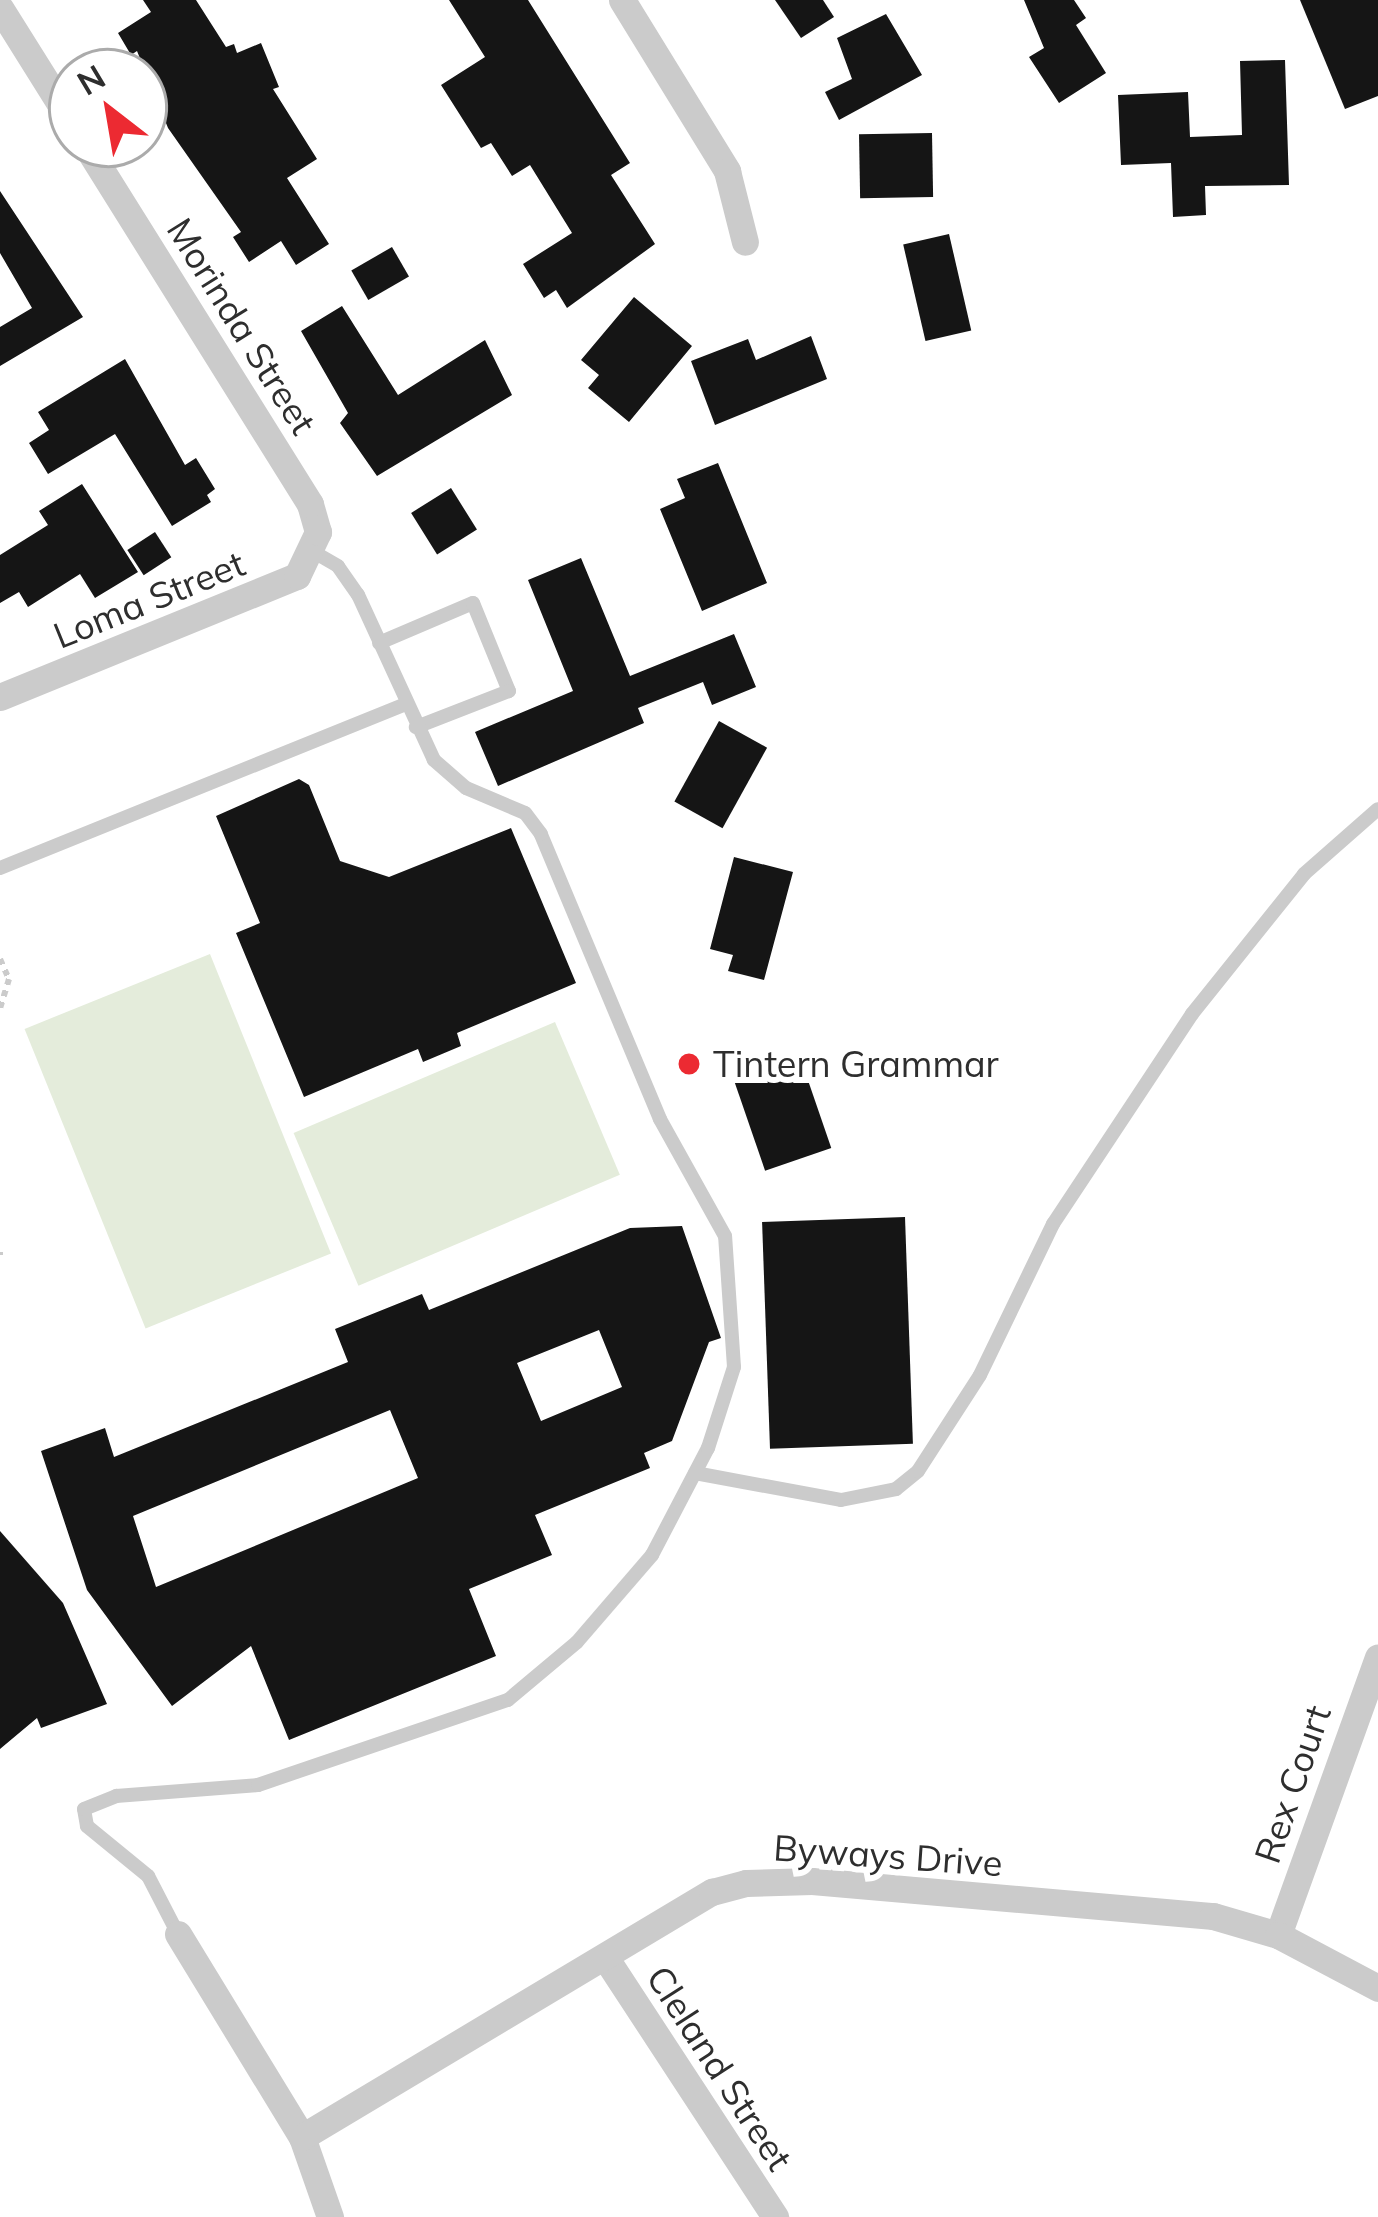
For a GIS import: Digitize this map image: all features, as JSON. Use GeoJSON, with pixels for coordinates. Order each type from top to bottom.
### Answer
{"type":"FeatureCollection","features":[{"type":"Feature","properties":{"kind":"street"},"geometry":{"type":"LineString","coordinates":[[622,0],[727,171],[745,242]]}},
{"type":"Feature","properties":{"kind":"street"},"geometry":{"type":"LineString","coordinates":[[0,8],[48,85]]}},
{"type":"Feature","properties":{"kind":"street","name":"Morinda Street"},"geometry":{"type":"LineString","coordinates":[[101,168],[310,504],[314,552]]}},
{"type":"Feature","properties":{"kind":"street","name":"Loma Street"},"geometry":{"type":"LineString","coordinates":[[0,698],[281,585],[314,552]]}},
{"type":"Feature","properties":{"kind":"street","name":"Rex Court"},"geometry":{"type":"LineString","coordinates":[[1278,1935],[1378,1657]]}},
{"type":"Feature","properties":{"kind":"street","name":"Byways Drive"},"geometry":{"type":"LineString","coordinates":[[302,2137],[712,1892],[782,1880],[1213,1916],[1278,1935],[1378,1988]]}},
{"type":"Feature","properties":{"kind":"street"},"geometry":{"type":"LineString","coordinates":[[178,1934],[302,2137],[330,2217]]}},
{"type":"Feature","properties":{"kind":"street","name":"Cleland Street"},"geometry":{"type":"LineString","coordinates":[[605,1958],[775,2217]]}},
{"type":"Feature","properties":{"kind":"lane"},"geometry":{"type":"LineString","coordinates":[[178,1934],[148,1876],[86,1826],[84,1809],[116,1796],[258,1785],[508,1700],[622,1597],[695,1473],[734,1367],[725,1236],[660,1119],[541,834],[525,813],[448,777],[416,727],[355,590],[314,552]]}},
{"type":"Feature","properties":{"kind":"lane"},"geometry":{"type":"LineString","coordinates":[[379,643],[473,603],[509,691],[416,727]]}},
{"type":"Feature","properties":{"kind":"lane"},"geometry":{"type":"LineString","coordinates":[[0,868],[405,704]]}},
{"type":"Feature","properties":{"kind":"lane"},"geometry":{"type":"LineString","coordinates":[[695,1473],[841,1500],[896,1489],[918,1471],[980,1375],[1053,1224],[1179,1032],[1268,915],[1378,809]]}},
{"type":"Feature","properties":{"kind":"path"},"geometry":{"type":"LineString","coordinates":[[0,959],[9,979],[0,1009]]}},
{"type":"Feature","properties":{"kind":"green space"},"geometry":{"type":"Polygon","coordinates":[[[210,954],[331,1253],[146,1328],[25,1029],[210,954]]]}},
{"type":"Feature","properties":{"kind":"green space"},"geometry":{"type":"Polygon","coordinates":[[[555,1022],[620,1175],[358,1286],[294,1133],[555,1022]]]}},
{"type":"Feature","properties":{"kind":"building"},"geometry":{"type":"Polygon","coordinates":[[[143,0],[196,0],[226,47],[234,44],[237,53],[261,43],[279,87],[273,89],[317,159],[287,178],[329,244],[296,265],[281,241],[249,262],[233,237],[241,232],[168,128],[168,48],[127,48],[118,33],[151,12],[143,0]]]}},
{"type":"Feature","properties":{"kind":"building"},"geometry":{"type":"Polygon","coordinates":[[[449,0],[528,0],[630,163],[611,175],[655,244],[567,308],[556,290],[544,298],[523,264],[572,233],[530,165],[512,176],[491,143],[481,148],[441,85],[485,57],[449,0]]]}},
{"type":"Feature","properties":{"kind":"building"},"geometry":{"type":"Polygon","coordinates":[[[775,0],[823,0],[834,17],[801,38],[775,0]]]}},
{"type":"Feature","properties":{"kind":"building"},"geometry":{"type":"Polygon","coordinates":[[[1024,0],[1074,0],[1086,18],[1076,25],[1106,73],[1059,103],[1029,57],[1044,48],[1024,0]]]}},
{"type":"Feature","properties":{"kind":"building"},"geometry":{"type":"Polygon","coordinates":[[[1300,0],[1378,0],[1378,96],[1345,109],[1300,0]]]}},
{"type":"Feature","properties":{"kind":"building"},"geometry":{"type":"Polygon","coordinates":[[[886,14],[922,75],[839,120],[825,92],[852,79],[837,38],[886,14]]]}},
{"type":"Feature","properties":{"kind":"building"},"geometry":{"type":"Polygon","coordinates":[[[1285,60],[1289,185],[1205,186],[1206,215],[1173,217],[1171,163],[1121,165],[1118,95],[1188,92],[1190,137],[1242,135],[1240,61],[1285,60]]]}},
{"type":"Feature","properties":{"kind":"building"},"geometry":{"type":"Polygon","coordinates":[[[932,133],[933,197],[860,198],[859,134],[932,133]]]}},
{"type":"Feature","properties":{"kind":"building"},"geometry":{"type":"Polygon","coordinates":[[[0,191],[83,317],[0,366],[0,327],[32,308],[0,253],[0,191]]]}},
{"type":"Feature","properties":{"kind":"building"},"geometry":{"type":"Polygon","coordinates":[[[949,234],[971,330],[925,341],[903,245],[949,234]]]}},
{"type":"Feature","properties":{"kind":"building"},"geometry":{"type":"Polygon","coordinates":[[[392,247],[409,276],[368,300],[351,270],[392,247]]]}},
{"type":"Feature","properties":{"kind":"building"},"geometry":{"type":"Polygon","coordinates":[[[634,297],[692,346],[629,422],[588,388],[599,375],[581,360],[634,297]]]}},
{"type":"Feature","properties":{"kind":"building"},"geometry":{"type":"Polygon","coordinates":[[[342,306],[398,395],[485,340],[512,395],[377,476],[340,423],[348,413],[301,331],[342,306]]]}},
{"type":"Feature","properties":{"kind":"building"},"geometry":{"type":"Polygon","coordinates":[[[811,336],[827,379],[715,425],[691,361],[748,339],[756,360],[811,336]]]}},
{"type":"Feature","properties":{"kind":"building"},"geometry":{"type":"Polygon","coordinates":[[[125,359],[185,465],[196,458],[215,489],[207,495],[211,502],[172,526],[115,434],[48,474],[29,443],[49,430],[38,412],[125,359]]]}},
{"type":"Feature","properties":{"kind":"building"},"geometry":{"type":"Polygon","coordinates":[[[718,463],[767,583],[702,611],[660,509],[685,498],[677,479],[718,463]]]}},
{"type":"Feature","properties":{"kind":"building"},"geometry":{"type":"Polygon","coordinates":[[[82,484],[138,572],[95,598],[80,574],[28,607],[19,592],[0,603],[0,555],[48,525],[39,511],[82,484]]]}},
{"type":"Feature","properties":{"kind":"building"},"geometry":{"type":"Polygon","coordinates":[[[451,488],[477,530],[437,554],[411,513],[451,488]]]}},
{"type":"Feature","properties":{"kind":"building"},"geometry":{"type":"Polygon","coordinates":[[[155,532],[171,557],[144,575],[127,550],[155,532]]]}},
{"type":"Feature","properties":{"kind":"building"},"geometry":{"type":"Polygon","coordinates":[[[581,558],[630,676],[734,634],[756,687],[712,705],[703,682],[638,708],[644,723],[498,786],[475,732],[573,691],[528,580],[581,558]]]}},
{"type":"Feature","properties":{"kind":"building"},"geometry":{"type":"Polygon","coordinates":[[[719,721],[767,748],[723,828],[674,801],[719,721]]]}},
{"type":"Feature","properties":{"kind":"building"},"geometry":{"type":"Polygon","coordinates":[[[299,779],[309,785],[340,861],[389,877],[511,828],[576,983],[457,1033],[461,1046],[423,1062],[418,1049],[304,1097],[236,933],[260,923],[216,816],[299,779]]]}},
{"type":"Feature","properties":{"kind":"building"},"geometry":{"type":"Polygon","coordinates":[[[734,857],[793,872],[764,980],[728,971],[733,955],[710,949],[734,857]]]}},
{"type":"Feature","properties":{"kind":"building"},"geometry":{"type":"Polygon","coordinates":[[[801,1060],[831,1148],[765,1171],[735,1083],[801,1060]]]}},
{"type":"Feature","properties":{"kind":"building"},"geometry":{"type":"Polygon","coordinates":[[[905,1217],[913,1444],[770,1449],[762,1222],[905,1217]]]}},
{"type":"Feature","properties":{"kind":"building"},"geometry":{"type":"Polygon","coordinates":[[[682,1226],[721,1338],[709,1342],[672,1441],[644,1453],[650,1468],[535,1515],[552,1555],[469,1589],[496,1656],[289,1740],[251,1646],[172,1706],[87,1590],[41,1451],[105,1428],[114,1457],[348,1362],[335,1329],[422,1294],[429,1310],[630,1228],[682,1226]],[[599,1330],[517,1363],[541,1421],[622,1387],[599,1330]],[[390,1410],[133,1516],[156,1587],[418,1478],[390,1410]]]}},
{"type":"Feature","properties":{"kind":"building"},"geometry":{"type":"Polygon","coordinates":[[[0,1531],[63,1603],[107,1704],[41,1728],[37,1718],[0,1749],[0,1531]]]}},
{"type":"Feature","properties":{"kind":"place","name":"Tintern Grammar"},"geometry":{"type":"Point","coordinates":[689,1064]}}]}
